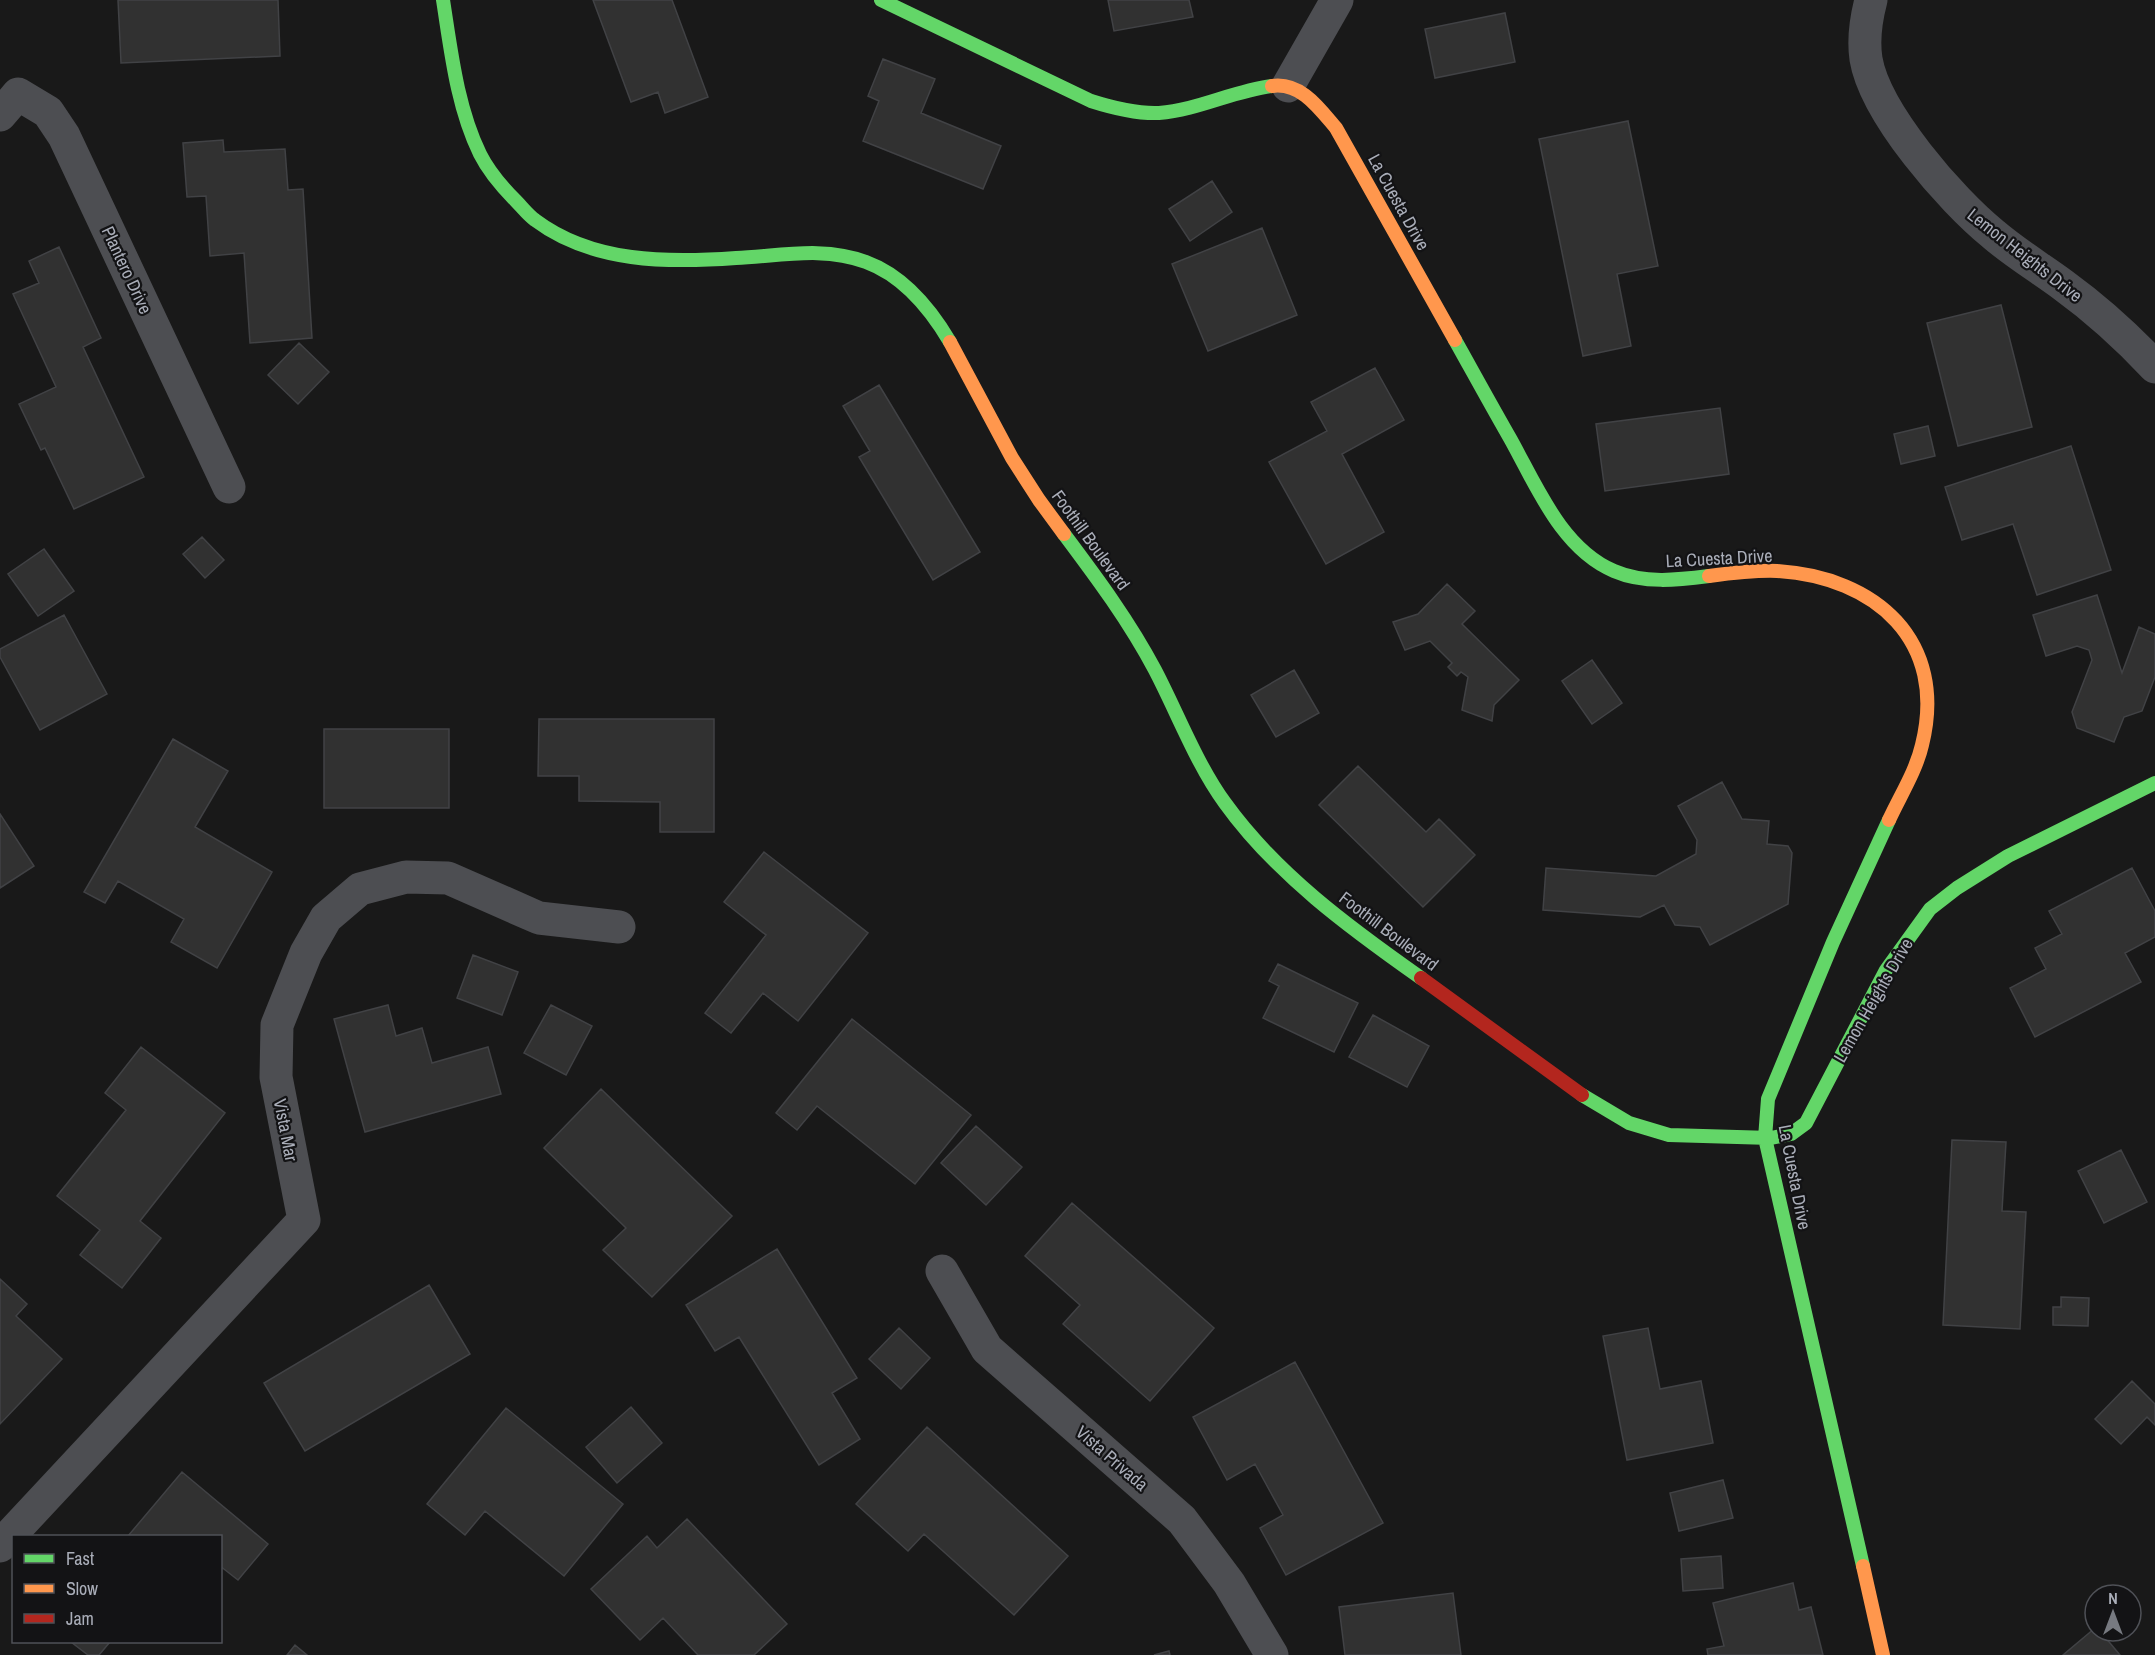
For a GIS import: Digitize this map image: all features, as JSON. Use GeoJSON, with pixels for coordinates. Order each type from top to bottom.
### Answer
{"type":"FeatureCollection","features":[{"type":"Feature","properties":{"kind":"street","name":"Foothill Boulevard"},"geometry":{"type":"LineString","coordinates":[[443,0],[454,70],[478,149],[491,172],[515,204],[560,237],[590,250],[624,257],[667,261],[820,252],[839,254],[873,264],[907,286],[934,318],[956,352],[994,425],[1043,506],[1132,627],[1222,800],[1272,860],[1323,903],[1541,1066],[1592,1102],[1627,1123],[1652,1132],[1686,1137],[1765,1138]]}},
{"type":"Feature","properties":{"kind":"street"},"geometry":{"type":"LineString","coordinates":[[881,0],[1091,101],[1126,112],[1167,112],[1263,87],[1288,86],[1336,0]]}},
{"type":"Feature","properties":{"kind":"street","name":"Lemon Heights Drive"},"geometry":{"type":"LineString","coordinates":[[1871,0],[1866,17],[1866,59],[1879,93],[1910,144],[1977,220],[2022,257],[2063,285],[2106,319],[2155,367]]}},
{"type":"Feature","properties":{"kind":"street","name":"La Cuesta Drive"},"geometry":{"type":"LineString","coordinates":[[1288,86],[1314,102],[1336,128],[1553,515],[1585,554],[1616,572],[1649,579],[1778,571],[1823,579],[1856,589],[1885,609],[1906,630],[1920,658],[1927,695],[1924,740],[1914,768],[1851,900],[1768,1099],[1765,1138],[1883,1655]]}},
{"type":"Feature","properties":{"kind":"street","name":"Plantero Drive"},"geometry":{"type":"LineString","coordinates":[[0,115],[18,94],[48,112],[64,136],[229,486]]}},
{"type":"Feature","properties":{"kind":"street","name":"Lemon Heights Drive"},"geometry":{"type":"LineString","coordinates":[[1765,1138],[1790,1135],[1806,1123],[1886,970],[1930,909],[1957,888],[2008,856],[2155,783]]}},
{"type":"Feature","properties":{"kind":"street","name":"Vista Mar"},"geometry":{"type":"LineString","coordinates":[[0,1546],[304,1220],[276,1077],[277,1025],[306,953],[326,918],[360,889],[406,878],[448,878],[539,918],[619,927]]}},
{"type":"Feature","properties":{"kind":"street","name":"Vista Privada"},"geometry":{"type":"LineString","coordinates":[[942,1271],[987,1349],[1182,1520],[1229,1583],[1272,1655]]}},
{"type":"Feature","properties":{"kind":"building"},"geometry":{"type":"Polygon","coordinates":[[[118,0],[278,0],[280,56],[121,63],[118,0]]]}},
{"type":"Feature","properties":{"kind":"building"},"geometry":{"type":"Polygon","coordinates":[[[593,0],[672,0],[708,97],[665,113],[658,92],[631,102],[593,0]]]}},
{"type":"Feature","properties":{"kind":"building"},"geometry":{"type":"Polygon","coordinates":[[[1108,0],[1189,0],[1193,17],[1114,31],[1108,0]]]}},
{"type":"Feature","properties":{"kind":"building"},"geometry":{"type":"Polygon","coordinates":[[[1505,13],[1515,62],[1435,78],[1425,29],[1505,13]]]}},
{"type":"Feature","properties":{"kind":"building"},"geometry":{"type":"Polygon","coordinates":[[[883,59],[935,79],[921,113],[1001,146],[983,189],[863,141],[879,101],[868,96],[883,59]]]}},
{"type":"Feature","properties":{"kind":"building"},"geometry":{"type":"Polygon","coordinates":[[[1628,121],[1658,266],[1617,274],[1631,346],[1583,356],[1539,139],[1628,121]]]}},
{"type":"Feature","properties":{"kind":"building"},"geometry":{"type":"Polygon","coordinates":[[[223,140],[224,152],[285,149],[288,190],[303,189],[312,338],[250,343],[244,253],[210,256],[206,196],[187,197],[183,143],[223,140]]]}},
{"type":"Feature","properties":{"kind":"building"},"geometry":{"type":"Polygon","coordinates":[[[1212,181],[1232,212],[1190,241],[1169,209],[1212,181]]]}},
{"type":"Feature","properties":{"kind":"building"},"geometry":{"type":"Polygon","coordinates":[[[1262,228],[1297,315],[1208,351],[1172,264],[1262,228]]]}},
{"type":"Feature","properties":{"kind":"building"},"geometry":{"type":"Polygon","coordinates":[[[59,247],[101,338],[83,347],[144,477],[74,509],[45,448],[41,450],[19,404],[56,387],[13,294],[39,283],[29,261],[59,247]]]}},
{"type":"Feature","properties":{"kind":"building"},"geometry":{"type":"Polygon","coordinates":[[[2001,305],[2032,427],[1958,446],[1927,323],[2001,305]]]}},
{"type":"Feature","properties":{"kind":"building"},"geometry":{"type":"Polygon","coordinates":[[[299,343],[329,372],[298,404],[268,375],[299,343]]]}},
{"type":"Feature","properties":{"kind":"building"},"geometry":{"type":"Polygon","coordinates":[[[1375,368],[1404,420],[1342,454],[1384,532],[1326,564],[1269,462],[1327,431],[1311,402],[1375,368]]]}},
{"type":"Feature","properties":{"kind":"building"},"geometry":{"type":"Polygon","coordinates":[[[879,385],[980,552],[933,580],[859,457],[870,451],[843,406],[879,385]]]}},
{"type":"Feature","properties":{"kind":"building"},"geometry":{"type":"Polygon","coordinates":[[[1720,408],[1729,474],[1605,491],[1596,424],[1720,408]]]}},
{"type":"Feature","properties":{"kind":"building"},"geometry":{"type":"Polygon","coordinates":[[[1928,426],[1935,456],[1901,464],[1894,434],[1928,426]]]}},
{"type":"Feature","properties":{"kind":"building"},"geometry":{"type":"Polygon","coordinates":[[[2071,446],[2111,570],[2037,595],[2013,524],[1962,540],[1945,487],[2071,446]]]}},
{"type":"Feature","properties":{"kind":"building"},"geometry":{"type":"Polygon","coordinates":[[[202,537],[224,560],[205,578],[183,554],[202,537]]]}},
{"type":"Feature","properties":{"kind":"building"},"geometry":{"type":"Polygon","coordinates":[[[44,549],[74,591],[38,616],[8,574],[44,549]]]}},
{"type":"Feature","properties":{"kind":"building"},"geometry":{"type":"Polygon","coordinates":[[[1447,584],[1475,611],[1462,624],[1519,680],[1494,705],[1492,721],[1462,710],[1468,677],[1461,672],[1457,676],[1448,667],[1452,663],[1430,641],[1405,650],[1393,622],[1418,614],[1447,584]]]}},
{"type":"Feature","properties":{"kind":"building"},"geometry":{"type":"Polygon","coordinates":[[[2097,595],[2122,673],[2139,627],[2155,634],[2155,677],[2142,711],[2124,717],[2114,742],[2077,728],[2072,712],[2092,660],[2089,650],[2077,646],[2046,656],[2033,615],[2097,595]]]}},
{"type":"Feature","properties":{"kind":"building"},"geometry":{"type":"Polygon","coordinates":[[[64,615],[107,694],[40,730],[0,657],[0,649],[64,615]]]}},
{"type":"Feature","properties":{"kind":"building"},"geometry":{"type":"Polygon","coordinates":[[[1592,660],[1622,703],[1592,724],[1562,681],[1592,660]]]}},
{"type":"Feature","properties":{"kind":"building"},"geometry":{"type":"Polygon","coordinates":[[[1294,670],[1319,713],[1276,737],[1251,695],[1294,670]]]}},
{"type":"Feature","properties":{"kind":"building"},"geometry":{"type":"Polygon","coordinates":[[[539,719],[714,719],[714,832],[660,832],[660,802],[579,801],[579,776],[538,776],[539,719]]]}},
{"type":"Feature","properties":{"kind":"building"},"geometry":{"type":"Polygon","coordinates":[[[324,729],[449,729],[449,808],[324,808],[324,729]]]}},
{"type":"Feature","properties":{"kind":"building"},"geometry":{"type":"Polygon","coordinates":[[[173,739],[228,771],[195,827],[272,872],[217,968],[171,942],[184,919],[118,881],[105,903],[84,892],[173,739]]]}},
{"type":"Feature","properties":{"kind":"building"},"geometry":{"type":"Polygon","coordinates":[[[1358,766],[1426,832],[1439,819],[1475,855],[1423,907],[1319,805],[1358,766]]]}},
{"type":"Feature","properties":{"kind":"building"},"geometry":{"type":"Polygon","coordinates":[[[1722,782],[1742,819],[1769,821],[1767,844],[1788,846],[1792,853],[1788,904],[1710,945],[1700,927],[1675,925],[1664,905],[1640,917],[1543,910],[1546,868],[1656,876],[1696,854],[1697,840],[1678,806],[1722,782]]]}},
{"type":"Feature","properties":{"kind":"building"},"geometry":{"type":"Polygon","coordinates":[[[0,814],[34,866],[0,888],[0,814]]]}},
{"type":"Feature","properties":{"kind":"building"},"geometry":{"type":"Polygon","coordinates":[[[764,852],[868,933],[798,1021],[763,993],[731,1033],[705,1013],[766,935],[724,902],[764,852]]]}},
{"type":"Feature","properties":{"kind":"building"},"geometry":{"type":"Polygon","coordinates":[[[2132,868],[2155,911],[2155,937],[2125,953],[2141,982],[2035,1037],[2010,988],[2046,969],[2035,948],[2062,934],[2049,911],[2132,868]]]}},
{"type":"Feature","properties":{"kind":"building"},"geometry":{"type":"Polygon","coordinates":[[[473,955],[518,972],[502,1015],[457,998],[473,955]]]}},
{"type":"Feature","properties":{"kind":"building"},"geometry":{"type":"Polygon","coordinates":[[[1278,964],[1358,1003],[1334,1052],[1263,1018],[1279,986],[1269,981],[1278,964]]]}},
{"type":"Feature","properties":{"kind":"building"},"geometry":{"type":"Polygon","coordinates":[[[388,1005],[396,1036],[422,1028],[432,1063],[488,1047],[501,1094],[365,1132],[334,1019],[388,1005]]]}},
{"type":"Feature","properties":{"kind":"building"},"geometry":{"type":"Polygon","coordinates":[[[551,1005],[592,1026],[566,1075],[524,1053],[551,1005]]]}},
{"type":"Feature","properties":{"kind":"building"},"geometry":{"type":"Polygon","coordinates":[[[1373,1015],[1429,1046],[1407,1087],[1349,1057],[1373,1015]]]}},
{"type":"Feature","properties":{"kind":"building"},"geometry":{"type":"Polygon","coordinates":[[[852,1019],[971,1115],[915,1184],[817,1106],[797,1130],[776,1113],[852,1019]]]}},
{"type":"Feature","properties":{"kind":"building"},"geometry":{"type":"Polygon","coordinates":[[[141,1047],[225,1113],[140,1221],[161,1238],[122,1288],[80,1255],[100,1230],[57,1196],[126,1110],[105,1093],[141,1047]]]}},
{"type":"Feature","properties":{"kind":"building"},"geometry":{"type":"Polygon","coordinates":[[[601,1089],[732,1216],[652,1297],[603,1250],[626,1228],[544,1148],[601,1089]]]}},
{"type":"Feature","properties":{"kind":"building"},"geometry":{"type":"Polygon","coordinates":[[[976,1126],[1022,1167],[986,1205],[941,1163],[976,1126]]]}},
{"type":"Feature","properties":{"kind":"building"},"geometry":{"type":"Polygon","coordinates":[[[1952,1140],[2006,1142],[2002,1211],[2026,1212],[2020,1329],[1943,1325],[1952,1140]]]}},
{"type":"Feature","properties":{"kind":"building"},"geometry":{"type":"Polygon","coordinates":[[[2121,1150],[2147,1202],[2104,1223],[2078,1171],[2121,1150]]]}},
{"type":"Feature","properties":{"kind":"building"},"geometry":{"type":"Polygon","coordinates":[[[1072,1203],[1214,1328],[1150,1401],[1063,1324],[1080,1305],[1025,1256],[1072,1203]]]}},
{"type":"Feature","properties":{"kind":"building"},"geometry":{"type":"Polygon","coordinates":[[[777,1249],[857,1378],[832,1393],[860,1439],[819,1465],[739,1337],[715,1351],[686,1305],[777,1249]]]}},
{"type":"Feature","properties":{"kind":"building"},"geometry":{"type":"Polygon","coordinates":[[[0,1279],[27,1304],[16,1316],[62,1359],[0,1424],[0,1279]]]}},
{"type":"Feature","properties":{"kind":"building"},"geometry":{"type":"Polygon","coordinates":[[[429,1285],[470,1354],[305,1451],[264,1383],[429,1285]]]}},
{"type":"Feature","properties":{"kind":"building"},"geometry":{"type":"Polygon","coordinates":[[[2061,1297],[2089,1298],[2088,1326],[2053,1325],[2053,1307],[2061,1307],[2061,1297]]]}},
{"type":"Feature","properties":{"kind":"building"},"geometry":{"type":"Polygon","coordinates":[[[899,1328],[930,1358],[901,1389],[869,1359],[899,1328]]]}},
{"type":"Feature","properties":{"kind":"building"},"geometry":{"type":"Polygon","coordinates":[[[1648,1328],[1660,1389],[1701,1381],[1713,1443],[1627,1460],[1603,1336],[1648,1328]]]}},
{"type":"Feature","properties":{"kind":"building"},"geometry":{"type":"Polygon","coordinates":[[[1295,1362],[1383,1523],[1286,1575],[1260,1528],[1283,1515],[1255,1464],[1227,1480],[1193,1417],[1295,1362]]]}},
{"type":"Feature","properties":{"kind":"building"},"geometry":{"type":"Polygon","coordinates":[[[2132,1381],[2155,1404],[2155,1425],[2147,1417],[2121,1444],[2095,1419],[2132,1381]]]}},
{"type":"Feature","properties":{"kind":"building"},"geometry":{"type":"Polygon","coordinates":[[[631,1407],[662,1443],[617,1483],[586,1447],[631,1407]]]}},
{"type":"Feature","properties":{"kind":"building"},"geometry":{"type":"Polygon","coordinates":[[[506,1408],[623,1504],[564,1576],[485,1511],[465,1535],[427,1504],[506,1408]]]}},
{"type":"Feature","properties":{"kind":"building"},"geometry":{"type":"Polygon","coordinates":[[[927,1427],[1068,1556],[1014,1615],[924,1534],[908,1551],[856,1504],[927,1427]]]}},
{"type":"Feature","properties":{"kind":"building"},"geometry":{"type":"Polygon","coordinates":[[[182,1472],[268,1544],[238,1580],[222,1568],[222,1535],[129,1535],[182,1472]]]}},
{"type":"Feature","properties":{"kind":"building"},"geometry":{"type":"Polygon","coordinates":[[[1723,1480],[1733,1518],[1679,1531],[1670,1493],[1723,1480]]]}},
{"type":"Feature","properties":{"kind":"building"},"geometry":{"type":"Polygon","coordinates":[[[687,1519],[787,1624],[754,1655],[698,1655],[663,1618],[640,1640],[591,1589],[647,1536],[657,1548],[687,1519]]]}},
{"type":"Feature","properties":{"kind":"building"},"geometry":{"type":"Polygon","coordinates":[[[1721,1556],[1723,1588],[1683,1591],[1681,1559],[1721,1556]]]}},
{"type":"Feature","properties":{"kind":"building"},"geometry":{"type":"Polygon","coordinates":[[[1793,1583],[1799,1610],[1811,1607],[1823,1655],[1708,1655],[1707,1649],[1724,1646],[1713,1603],[1793,1583]]]}},
{"type":"Feature","properties":{"kind":"building"},"geometry":{"type":"Polygon","coordinates":[[[1453,1593],[1461,1655],[1345,1655],[1339,1607],[1453,1593]]]}},
{"type":"Feature","properties":{"kind":"building"},"geometry":{"type":"Polygon","coordinates":[[[2083,1638],[2083,1643],[2110,1643],[2120,1655],[2063,1655],[2083,1638]]]}},
{"type":"Feature","properties":{"kind":"building"},"geometry":{"type":"Polygon","coordinates":[[[72,1643],[109,1643],[99,1655],[88,1655],[72,1643]]]}},
{"type":"Feature","properties":{"kind":"building"},"geometry":{"type":"Polygon","coordinates":[[[295,1645],[307,1655],[287,1655],[295,1645]]]}},
{"type":"Feature","properties":{"kind":"building"},"geometry":{"type":"Polygon","coordinates":[[[1169,1651],[1170,1655],[1154,1655],[1169,1651]]]}},
{"type":"Feature","properties":{"kind":"traffic: fast"},"geometry":{"type":"LineString","coordinates":[[443,0],[460,98],[472,136],[492,173],[535,220],[581,245],[631,257],[658,260],[710,260],[802,253],[850,257],[880,268],[904,284],[925,305],[950,342]]}},
{"type":"Feature","properties":{"kind":"traffic: fast"},"geometry":{"type":"LineString","coordinates":[[881,0],[1091,101],[1116,108],[1159,113],[1272,86]]}},
{"type":"Feature","properties":{"kind":"traffic: fast"},"geometry":{"type":"LineString","coordinates":[[1455,340],[1541,496],[1565,532],[1580,548],[1596,561],[1614,571],[1637,578],[1673,580],[1709,576]]}},
{"type":"Feature","properties":{"kind":"traffic: fast"},"geometry":{"type":"LineString","coordinates":[[1064,534],[1134,634],[1155,670],[1205,772],[1245,829],[1315,898],[1421,978]]}},
{"type":"Feature","properties":{"kind":"traffic: fast"},"geometry":{"type":"LineString","coordinates":[[1582,1095],[1629,1123],[1669,1135],[1771,1138],[1791,1134],[1806,1123],[1886,970],[1930,909],[1957,888],[2008,856],[2155,783]]}},
{"type":"Feature","properties":{"kind":"traffic: fast"},"geometry":{"type":"LineString","coordinates":[[1863,1566],[1765,1138],[1768,1099],[1833,942],[1889,820]]}},
{"type":"Feature","properties":{"kind":"traffic: slow"},"geometry":{"type":"LineString","coordinates":[[1272,86],[1292,88],[1301,92],[1336,128],[1455,340]]}},
{"type":"Feature","properties":{"kind":"traffic: slow"},"geometry":{"type":"LineString","coordinates":[[950,342],[1012,458],[1064,534]]}},
{"type":"Feature","properties":{"kind":"traffic: slow"},"geometry":{"type":"LineString","coordinates":[[1709,576],[1769,571],[1813,576],[1845,586],[1873,601],[1896,621],[1914,646],[1924,675],[1927,708],[1919,755],[1889,820]]}},
{"type":"Feature","properties":{"kind":"traffic: slow"},"geometry":{"type":"LineString","coordinates":[[1863,1566],[1883,1655]]}},
{"type":"Feature","properties":{"kind":"traffic: jam"},"geometry":{"type":"LineString","coordinates":[[1421,978],[1582,1095]]}}]}
